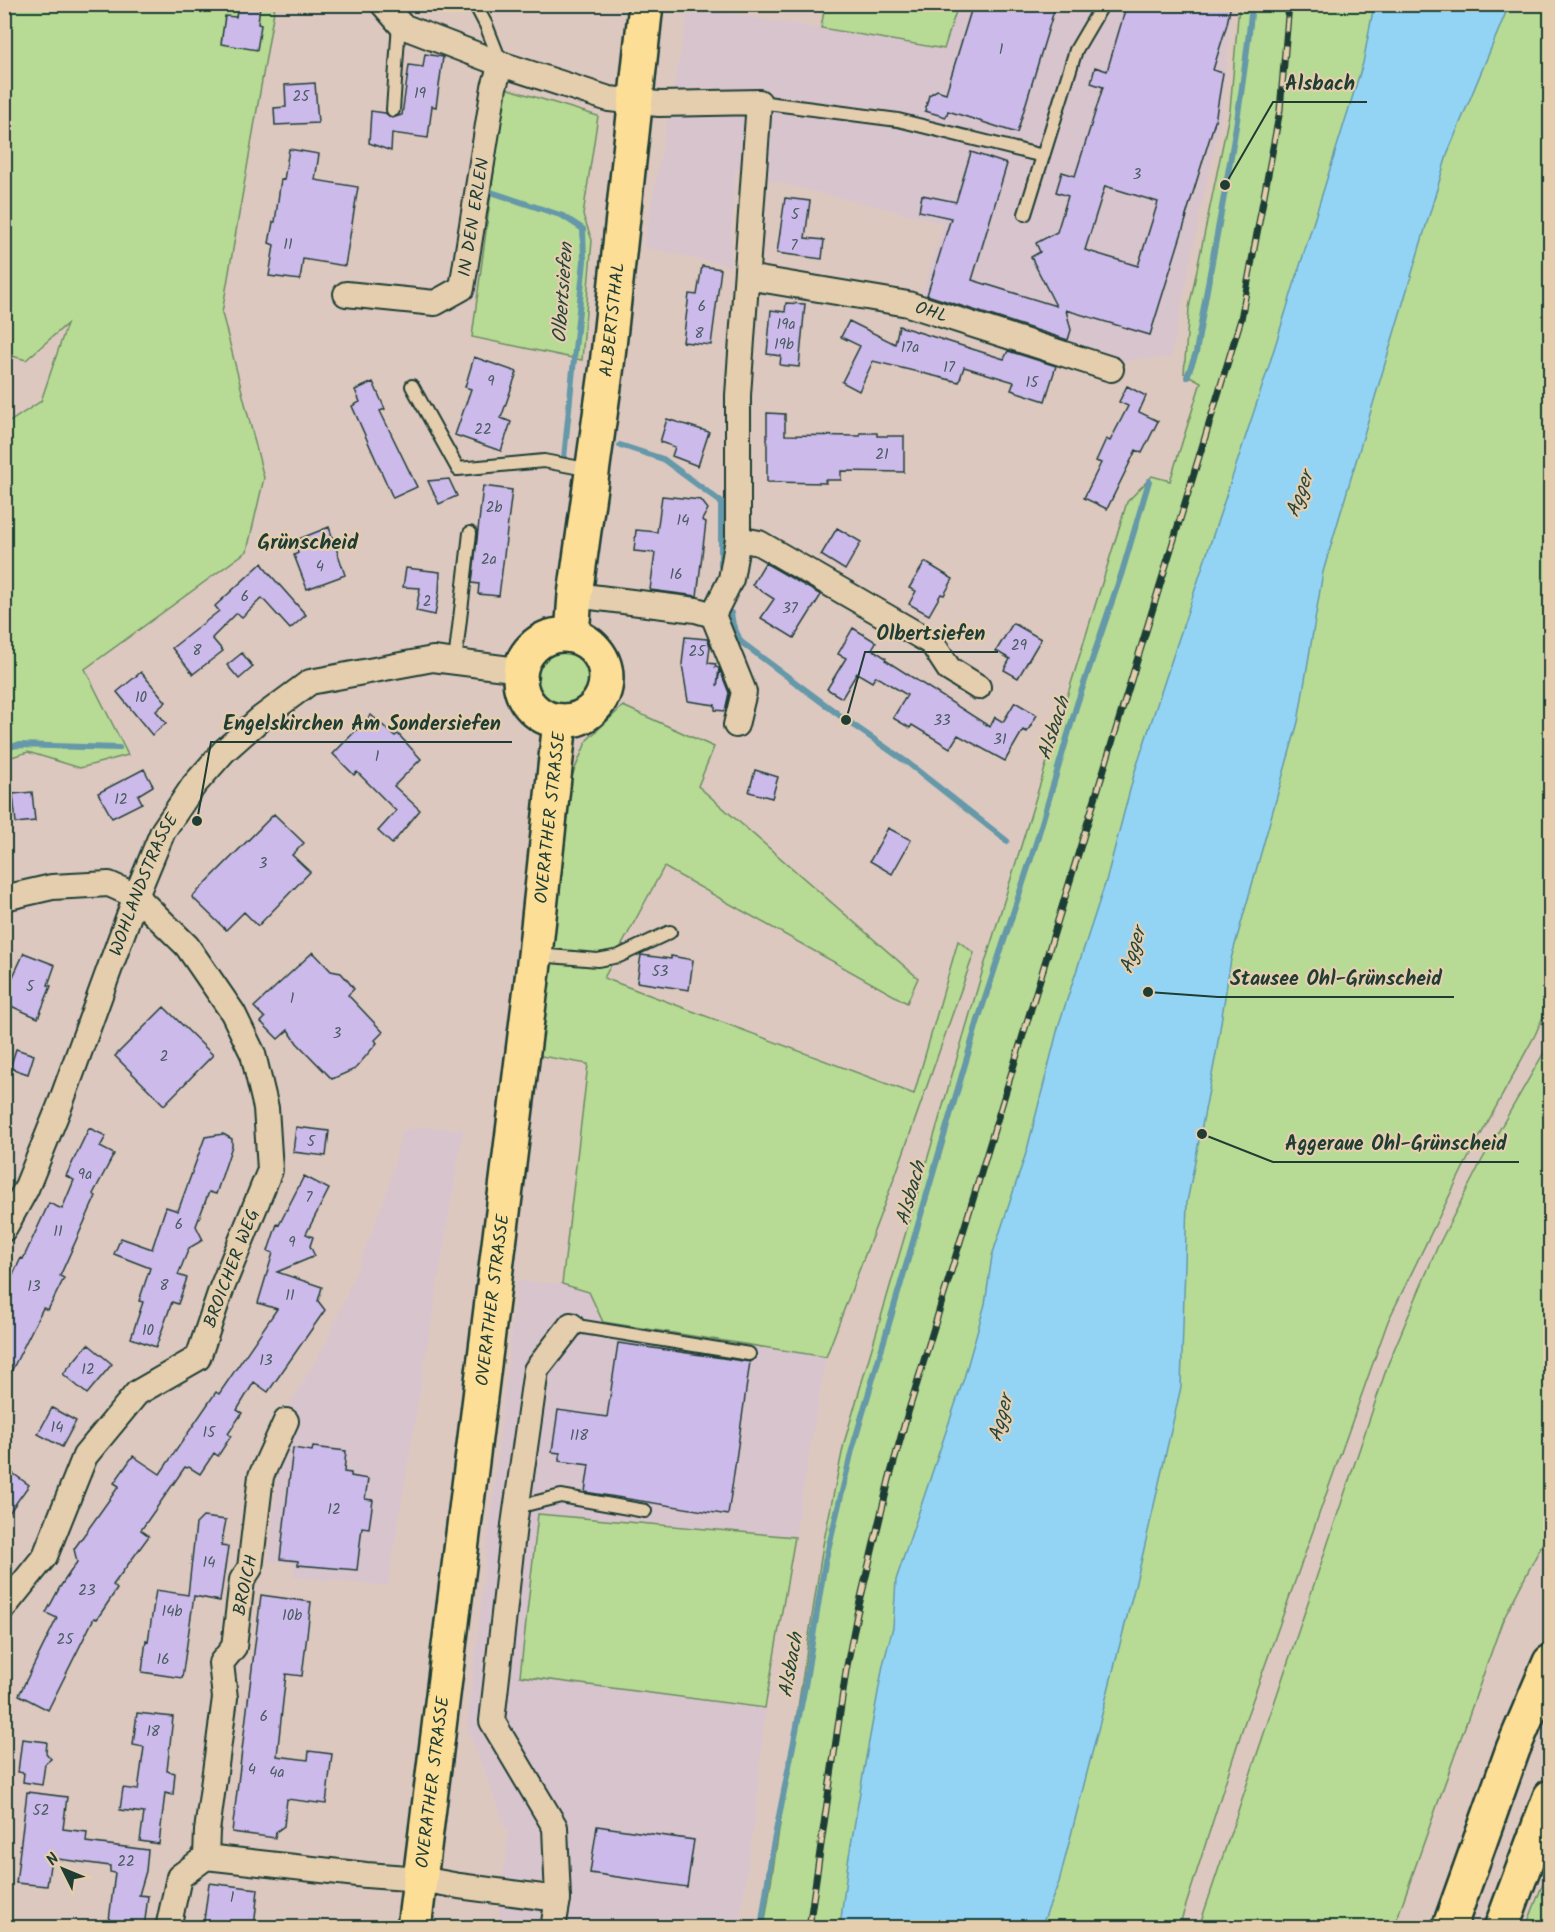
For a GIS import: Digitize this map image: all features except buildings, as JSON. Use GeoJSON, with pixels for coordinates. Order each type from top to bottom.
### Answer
{"type":"FeatureCollection","features":[{"type":"Feature","properties":{"kind":"main road","name":"ALBERTSTHAL"},"geometry":{"type":"LineString","coordinates":[[572,635],[575,595],[608,354],[646,4]]}},
{"type":"Feature","properties":{"kind":"main road"},"geometry":{"type":"LineString","coordinates":[[554,634],[572,635],[584,639],[598,652],[606,670],[606,683],[595,707],[585,715],[573,720],[548,719],[528,705],[520,688],[519,670],[526,654],[538,641],[554,634]]}},
{"type":"Feature","properties":{"kind":"main road","name":"OVERATHER STRASSE"},"geometry":{"type":"LineString","coordinates":[[414,1928],[535,955],[560,721]]}},
{"type":"Feature","properties":{"kind":"main road"},"geometry":{"type":"LineString","coordinates":[[1449,1928],[1513,1749],[1551,1662]]}},
{"type":"Feature","properties":{"kind":"main road"},"geometry":{"type":"LineString","coordinates":[[1501,1928],[1551,1797]]}},
{"type":"Feature","properties":{"kind":"street"},"geometry":{"type":"LineString","coordinates":[[383,4],[402,26],[501,64],[609,99],[659,104],[759,102],[738,396],[738,539],[731,579],[713,615],[744,692],[736,726]]}},
{"type":"Feature","properties":{"kind":"street","name":"IN DEN ERLEN"},"geometry":{"type":"LineString","coordinates":[[346,294],[435,303],[462,288],[494,87],[501,64]]}},
{"type":"Feature","properties":{"kind":"street","name":"OHL"},"geometry":{"type":"LineString","coordinates":[[747,277],[908,304],[1111,369]]}},
{"type":"Feature","properties":{"kind":"street"},"geometry":{"type":"LineString","coordinates":[[738,539],[759,543],[932,644],[949,669],[978,687]]}},
{"type":"Feature","properties":{"kind":"street"},"geometry":{"type":"LineString","coordinates":[[575,595],[696,610],[713,615]]}},
{"type":"Feature","properties":{"kind":"street","name":"WOHLANDSTRASSE"},"geometry":{"type":"LineString","coordinates":[[4,1229],[26,1189],[60,1105],[136,896],[163,831],[194,785],[224,751],[260,719],[310,682],[433,659],[519,670]]}},
{"type":"Feature","properties":{"kind":"street"},"geometry":{"type":"LineString","coordinates":[[4,898],[52,887],[108,884],[136,896]]}},
{"type":"Feature","properties":{"kind":"street","name":"BROICHER WEG"},"geometry":{"type":"LineString","coordinates":[[4,1607],[45,1556],[85,1456],[137,1393],[198,1358],[221,1290],[270,1170],[266,1108],[253,1054],[232,1013],[187,946],[136,896]]}},
{"type":"Feature","properties":{"kind":"street"},"geometry":{"type":"LineString","coordinates":[[553,1928],[558,1899],[555,1827],[492,1721],[517,1507],[536,1370],[571,1325]]}},
{"type":"Feature","properties":{"kind":"street","name":"BROICH"},"geometry":{"type":"LineString","coordinates":[[206,1857],[207,1831],[225,1698],[221,1663],[234,1647],[242,1580],[250,1568],[261,1476],[286,1421]]}},
{"type":"Feature","properties":{"kind":"street"},"geometry":{"type":"LineString","coordinates":[[168,1928],[178,1877],[206,1857],[420,1879]]}},
{"type":"Feature","properties":{"kind":"street","name":"OVERATHER STRASSE"},"geometry":{"type":"LineString","coordinates":[[420,1879],[558,1899]]}},
{"type":"Feature","properties":{"kind":"lane"},"geometry":{"type":"LineString","coordinates":[[475,4],[501,64]]}},
{"type":"Feature","properties":{"kind":"lane"},"geometry":{"type":"LineString","coordinates":[[1025,214],[1076,50],[1103,4]]}},
{"type":"Feature","properties":{"kind":"lane"},"geometry":{"type":"LineString","coordinates":[[393,110],[399,22]]}},
{"type":"Feature","properties":{"kind":"lane"},"geometry":{"type":"LineString","coordinates":[[759,102],[898,120],[1043,156]]}},
{"type":"Feature","properties":{"kind":"lane"},"geometry":{"type":"LineString","coordinates":[[412,386],[458,469],[544,461],[593,470]]}},
{"type":"Feature","properties":{"kind":"lane"},"geometry":{"type":"LineString","coordinates":[[455,662],[470,533]]}},
{"type":"Feature","properties":{"kind":"lane"},"geometry":{"type":"LineString","coordinates":[[535,955],[598,960],[619,956],[670,932]]}},
{"type":"Feature","properties":{"kind":"lane"},"geometry":{"type":"LineString","coordinates":[[571,1325],[749,1353]]}},
{"type":"Feature","properties":{"kind":"lane"},"geometry":{"type":"LineString","coordinates":[[517,1507],[561,1496],[645,1511]]}},
{"type":"Feature","properties":{"kind":"shaded area"},"geometry":{"type":"Polygon","coordinates":[[[958,5],[1232,5],[1221,120],[1171,358],[1109,361],[921,299],[943,223],[764,179],[735,169],[730,266],[643,247],[689,7],[944,49],[958,5]]]}},
{"type":"Feature","properties":{"kind":"shaded area"},"geometry":{"type":"Polygon","coordinates":[[[426,1127],[463,1130],[388,1586],[293,1577],[294,1564],[269,1561],[281,1441],[293,1419],[288,1407],[327,1341],[352,1282],[389,1186],[402,1130],[426,1127]]]}},
{"type":"Feature","properties":{"kind":"shaded area"},"geometry":{"type":"Polygon","coordinates":[[[517,1281],[562,1284],[589,1292],[603,1322],[826,1357],[766,1703],[755,1816],[739,1927],[497,1927],[508,1833],[467,1727],[517,1281]]]}},
{"type":"Feature","properties":{"kind":"green space"},"geometry":{"type":"Polygon","coordinates":[[[825,4],[958,5],[944,49],[821,28],[825,4]]]}},
{"type":"Feature","properties":{"kind":"green space"},"geometry":{"type":"Polygon","coordinates":[[[5,5],[275,5],[222,313],[264,478],[247,551],[85,669],[128,755],[80,768],[28,752],[5,759],[5,425],[41,401],[67,324],[26,360],[5,354],[5,5]]]}},
{"type":"Feature","properties":{"kind":"green space"},"geometry":{"type":"Polygon","coordinates":[[[1239,5],[1550,5],[1550,1001],[1535,1035],[1465,1164],[1388,1321],[1243,1727],[1179,1927],[764,1928],[823,1545],[844,1443],[984,966],[1127,502],[1152,476],[1170,481],[1201,382],[1184,373],[1189,308],[1230,110],[1239,5]]]}},
{"type":"Feature","properties":{"kind":"green space"},"geometry":{"type":"Polygon","coordinates":[[[505,88],[598,116],[583,215],[592,240],[582,360],[472,337],[505,88]]]}},
{"type":"Feature","properties":{"kind":"green space"},"geometry":{"type":"Polygon","coordinates":[[[557,647],[569,647],[580,652],[588,660],[593,677],[591,689],[580,702],[569,707],[557,707],[546,702],[538,694],[533,683],[533,671],[538,660],[546,652],[557,647]]]}},
{"type":"Feature","properties":{"kind":"green space"},"geometry":{"type":"Polygon","coordinates":[[[623,706],[714,747],[698,786],[918,978],[907,1003],[664,867],[604,978],[914,1094],[958,941],[974,953],[897,1171],[826,1357],[603,1322],[589,1292],[562,1284],[588,1064],[535,1055],[572,776],[587,740],[623,706]]]}},
{"type":"Feature","properties":{"kind":"green space"},"geometry":{"type":"Polygon","coordinates":[[[1550,1042],[1550,1529],[1502,1622],[1394,1927],[1199,1927],[1388,1364],[1437,1248],[1482,1160],[1550,1042]]]}},
{"type":"Feature","properties":{"kind":"green space"},"geometry":{"type":"Polygon","coordinates":[[[538,1514],[795,1537],[765,1708],[520,1676],[538,1514]]]}},
{"type":"Feature","properties":{"kind":"green space"},"geometry":{"type":"Polygon","coordinates":[[[1550,1865],[1550,1927],[1526,1927],[1550,1865]]]}},
{"type":"Feature","properties":{"kind":"water","name":"Agger"},"geometry":{"type":"Polygon","coordinates":[[[1374,5],[1509,5],[1448,152],[1323,572],[1298,722],[1231,959],[1216,1054],[1187,1202],[1181,1387],[1141,1562],[1059,1882],[1041,1927],[840,1927],[848,1862],[864,1769],[883,1665],[893,1627],[896,1580],[964,1378],[985,1304],[992,1256],[1027,1150],[1059,1024],[1106,881],[1135,771],[1266,375],[1363,63],[1374,5]]]}},
{"type":"Feature","properties":{"kind":"waterway","name":"Alsbach"},"geometry":{"type":"LineString","coordinates":[[1187,377],[1196,353],[1227,179],[1252,4]]}},
{"type":"Feature","properties":{"kind":"waterway","name":"Olbertsiefen"},"geometry":{"type":"LineString","coordinates":[[491,192],[563,216],[583,229],[584,261],[564,458]]}},
{"type":"Feature","properties":{"kind":"waterway","name":"Olbertsiefen"},"geometry":{"type":"LineString","coordinates":[[620,445],[663,459],[721,502],[721,566]]}},
{"type":"Feature","properties":{"kind":"waterway","name":"Alsbach"},"geometry":{"type":"LineString","coordinates":[[761,1928],[773,1846],[805,1686],[825,1562],[852,1450],[978,1020],[1149,481]]}},
{"type":"Feature","properties":{"kind":"waterway","name":"Olbertsiefen"},"geometry":{"type":"LineString","coordinates":[[731,613],[733,625],[741,642],[908,763],[1007,841]]}},
{"type":"Feature","properties":{"kind":"waterway"},"geometry":{"type":"LineString","coordinates":[[4,749],[17,745],[119,748]]}},
{"type":"Feature","properties":{"kind":"railway"},"geometry":{"type":"LineString","coordinates":[[809,1928],[846,1671],[889,1480],[1241,319],[1280,110],[1289,4]]}},
{"type":"Feature","properties":{"kind":"place","name":"Alsbach"},"geometry":{"type":"Point","coordinates":[1225,185]}},
{"type":"Feature","properties":{"kind":"place","name":"Olbertsiefen"},"geometry":{"type":"Point","coordinates":[846,720]}},
{"type":"Feature","properties":{"kind":"place","name":"Engelskirchen Am Sondersiefen"},"geometry":{"type":"Point","coordinates":[197,821]}},
{"type":"Feature","properties":{"kind":"place","name":"Stausee Ohl-Grünscheid"},"geometry":{"type":"Point","coordinates":[1148,992]}},
{"type":"Feature","properties":{"kind":"place","name":"Aggeraue Ohl-Grünscheid"},"geometry":{"type":"Point","coordinates":[1202,1134]}},
{"type":"Feature","properties":{"kind":"district","name":"Grünscheid"},"geometry":{"type":"Point","coordinates":[308,542]}}]}
